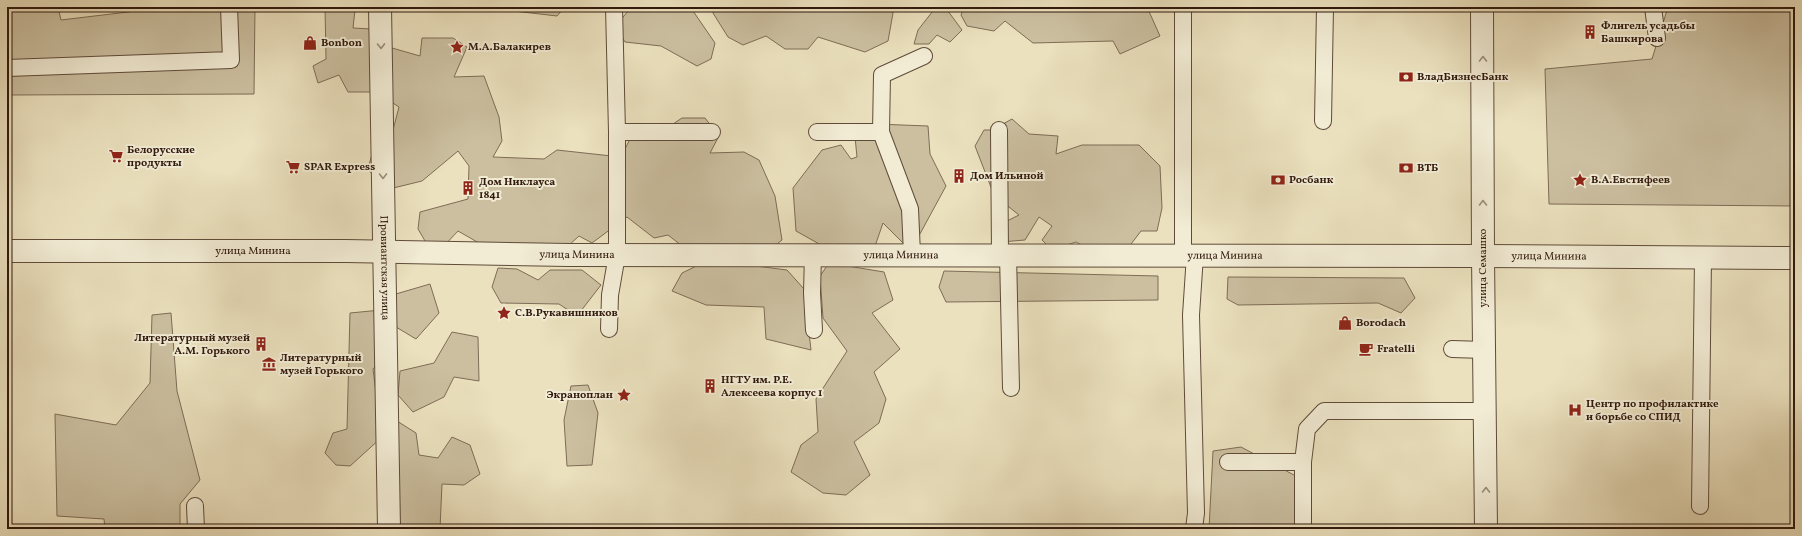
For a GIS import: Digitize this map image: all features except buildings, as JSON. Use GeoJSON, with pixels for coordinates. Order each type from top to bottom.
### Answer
{"type":"FeatureCollection","features":[{"type":"Feature","properties":{"kind":"street","name":"Провиантская улица"},"geometry":{"type":"LineString","coordinates":[[380,7],[389,529]]}},
{"type":"Feature","properties":{"kind":"street","name":"улица Семашко"},"geometry":{"type":"LineString","coordinates":[[1482,7],[1486,529]]}},
{"type":"Feature","properties":{"kind":"street","name":"улица Минина"},"geometry":{"type":"LineString","coordinates":[[7,251],[384,252],[617,255],[1004,254],[1795,258]]}},
{"type":"Feature","properties":{"kind":"lane"},"geometry":{"type":"LineString","coordinates":[[7,68],[231,60],[229,7]]}},
{"type":"Feature","properties":{"kind":"lane"},"geometry":{"type":"LineString","coordinates":[[609,329],[610,296],[617,255],[617,132],[614,7]]}},
{"type":"Feature","properties":{"kind":"lane"},"geometry":{"type":"LineString","coordinates":[[1183,7],[1189,255],[1192,315],[1196,513],[1194,529]]}},
{"type":"Feature","properties":{"kind":"lane"},"geometry":{"type":"LineString","coordinates":[[1323,121],[1324,7]]}},
{"type":"Feature","properties":{"kind":"lane"},"geometry":{"type":"LineString","coordinates":[[1653,7],[1657,38]]}},
{"type":"Feature","properties":{"kind":"lane"},"geometry":{"type":"LineString","coordinates":[[912,254],[910,209],[881,132],[882,75],[924,56]]}},
{"type":"Feature","properties":{"kind":"lane"},"geometry":{"type":"LineString","coordinates":[[999,130],[1011,388]]}},
{"type":"Feature","properties":{"kind":"lane"},"geometry":{"type":"LineString","coordinates":[[617,132],[712,132]]}},
{"type":"Feature","properties":{"kind":"lane"},"geometry":{"type":"LineString","coordinates":[[817,132],[881,132]]}},
{"type":"Feature","properties":{"kind":"lane"},"geometry":{"type":"LineString","coordinates":[[813,254],[812,293],[814,330]]}},
{"type":"Feature","properties":{"kind":"lane"},"geometry":{"type":"LineString","coordinates":[[1700,506],[1703,258]]}},
{"type":"Feature","properties":{"kind":"lane"},"geometry":{"type":"LineString","coordinates":[[1452,349],[1484,350]]}},
{"type":"Feature","properties":{"kind":"lane"},"geometry":{"type":"LineString","coordinates":[[1303,529],[1303,462],[1307,429],[1324,411],[1485,410]]}},
{"type":"Feature","properties":{"kind":"lane"},"geometry":{"type":"LineString","coordinates":[[1228,462],[1303,462]]}},
{"type":"Feature","properties":{"kind":"lane"},"geometry":{"type":"LineString","coordinates":[[195,506],[196,529]]}},
{"type":"Feature","properties":{"kind":"shaded area"},"geometry":{"type":"Polygon","coordinates":[[[7,7],[58,7],[61,20],[153,9],[154,7],[255,7],[254,94],[7,95],[7,7]]]}},
{"type":"Feature","properties":{"kind":"shaded area"},"geometry":{"type":"Polygon","coordinates":[[[325,7],[352,7],[355,10],[353,28],[371,29],[392,48],[420,56],[422,38],[453,38],[467,47],[454,77],[484,76],[499,117],[502,141],[493,157],[544,159],[557,150],[621,157],[631,137],[655,136],[682,118],[705,118],[719,136],[710,153],[744,152],[759,160],[775,196],[782,240],[761,257],[695,256],[668,235],[654,238],[627,217],[592,243],[579,236],[568,246],[479,243],[458,231],[441,249],[428,246],[418,229],[420,212],[468,199],[469,166],[458,151],[422,181],[385,190],[368,169],[372,154],[393,130],[399,107],[376,92],[348,92],[339,75],[318,83],[313,66],[326,59],[325,7]]]}},
{"type":"Feature","properties":{"kind":"shaded area"},"geometry":{"type":"Polygon","coordinates":[[[479,7],[565,7],[557,16],[479,7]]]}},
{"type":"Feature","properties":{"kind":"shaded area"},"geometry":{"type":"Polygon","coordinates":[[[646,7],[677,7],[693,11],[715,43],[711,59],[697,66],[661,46],[625,42],[615,27],[628,11],[646,7]]]}},
{"type":"Feature","properties":{"kind":"shaded area"},"geometry":{"type":"Polygon","coordinates":[[[714,7],[890,7],[893,13],[888,41],[865,52],[818,37],[808,49],[785,49],[766,36],[743,45],[728,37],[713,13],[714,7]]]}},
{"type":"Feature","properties":{"kind":"shaded area"},"geometry":{"type":"Polygon","coordinates":[[[936,7],[945,7],[962,30],[950,42],[937,35],[929,44],[914,44],[918,30],[936,7]]]}},
{"type":"Feature","properties":{"kind":"shaded area"},"geometry":{"type":"Polygon","coordinates":[[[964,7],[1147,7],[1160,36],[1120,54],[1113,41],[1033,43],[1005,21],[994,31],[967,26],[961,15],[964,7]]]}},
{"type":"Feature","properties":{"kind":"shaded area"},"geometry":{"type":"Polygon","coordinates":[[[1668,7],[1795,7],[1795,206],[1549,204],[1545,69],[1652,59],[1668,7]]]}},
{"type":"Feature","properties":{"kind":"shaded area"},"geometry":{"type":"Polygon","coordinates":[[[1012,119],[1029,134],[1058,136],[1056,154],[1082,145],[1139,145],[1160,166],[1162,208],[1157,231],[1141,231],[1125,252],[1093,251],[1076,242],[1052,250],[1042,240],[1052,226],[1039,217],[1025,240],[1001,242],[1001,224],[1019,215],[994,195],[975,146],[984,130],[992,130],[1012,119]]]}},
{"type":"Feature","properties":{"kind":"shaded area"},"geometry":{"type":"Polygon","coordinates":[[[876,124],[928,126],[930,154],[946,186],[915,243],[904,244],[883,223],[874,249],[821,245],[796,231],[793,188],[822,150],[841,145],[851,159],[857,157],[855,137],[876,124]]]}},
{"type":"Feature","properties":{"kind":"shaded area"},"geometry":{"type":"Polygon","coordinates":[[[709,260],[787,270],[804,289],[811,350],[766,339],[764,307],[706,305],[672,291],[682,273],[709,260]]]}},
{"type":"Feature","properties":{"kind":"shaded area"},"geometry":{"type":"Polygon","coordinates":[[[829,263],[884,272],[893,300],[872,313],[900,349],[874,372],[886,399],[879,423],[854,442],[870,475],[846,495],[823,493],[791,472],[801,445],[818,432],[816,399],[847,351],[823,318],[820,276],[829,263]]]}},
{"type":"Feature","properties":{"kind":"shaded area"},"geometry":{"type":"Polygon","coordinates":[[[498,268],[517,269],[538,280],[550,270],[582,270],[601,285],[577,316],[559,304],[501,303],[492,287],[498,268]]]}},
{"type":"Feature","properties":{"kind":"shaded area"},"geometry":{"type":"Polygon","coordinates":[[[944,271],[1158,276],[1158,300],[946,302],[939,287],[944,271]]]}},
{"type":"Feature","properties":{"kind":"shaded area"},"geometry":{"type":"Polygon","coordinates":[[[1228,277],[1404,278],[1415,298],[1401,313],[1378,303],[1238,305],[1227,299],[1228,277]]]}},
{"type":"Feature","properties":{"kind":"shaded area"},"geometry":{"type":"Polygon","coordinates":[[[430,284],[439,313],[416,339],[396,327],[382,359],[373,369],[378,409],[416,433],[419,455],[438,458],[452,437],[470,445],[480,474],[464,485],[442,484],[440,529],[388,529],[381,438],[350,466],[336,465],[325,453],[333,433],[347,429],[350,313],[381,310],[389,296],[430,284]]]}},
{"type":"Feature","properties":{"kind":"shaded area"},"geometry":{"type":"Polygon","coordinates":[[[171,313],[177,391],[200,480],[180,504],[180,529],[105,529],[104,519],[57,516],[55,414],[116,425],[150,383],[152,315],[171,313]]]}},
{"type":"Feature","properties":{"kind":"shaded area"},"geometry":{"type":"Polygon","coordinates":[[[452,332],[478,337],[479,381],[454,377],[444,397],[413,412],[398,395],[400,371],[434,363],[452,332]]]}},
{"type":"Feature","properties":{"kind":"shaded area"},"geometry":{"type":"Polygon","coordinates":[[[588,385],[598,413],[592,465],[567,466],[564,420],[571,386],[588,385]]]}},
{"type":"Feature","properties":{"kind":"shaded area"},"geometry":{"type":"Polygon","coordinates":[[[1241,447],[1311,484],[1311,529],[1209,529],[1213,451],[1241,447]]]}},
{"type":"Feature","properties":{"kind":"place","name":"Флигель усадьбы Башкирова"},"geometry":{"type":"Point","coordinates":[1590,32]}},
{"type":"Feature","properties":{"kind":"place","name":"Bonbon"},"geometry":{"type":"Point","coordinates":[310,43]}},
{"type":"Feature","properties":{"kind":"place","name":"М.А.Балакирев"},"geometry":{"type":"Point","coordinates":[457,47]}},
{"type":"Feature","properties":{"kind":"place","name":"ВладБизнесБанк"},"geometry":{"type":"Point","coordinates":[1406,77]}},
{"type":"Feature","properties":{"kind":"place","name":"Белорусские продукты"},"geometry":{"type":"Point","coordinates":[116,156]}},
{"type":"Feature","properties":{"kind":"place","name":"SPAR Express"},"geometry":{"type":"Point","coordinates":[293,167]}},
{"type":"Feature","properties":{"kind":"place","name":"ВТБ"},"geometry":{"type":"Point","coordinates":[1406,168]}},
{"type":"Feature","properties":{"kind":"place","name":"Дом Ильиной"},"geometry":{"type":"Point","coordinates":[959,176]}},
{"type":"Feature","properties":{"kind":"place","name":"Росбанк"},"geometry":{"type":"Point","coordinates":[1278,180]}},
{"type":"Feature","properties":{"kind":"place","name":"В.А.Евстифеев"},"geometry":{"type":"Point","coordinates":[1580,180]}},
{"type":"Feature","properties":{"kind":"place","name":"Дом Никлауса 1841"},"geometry":{"type":"Point","coordinates":[468,188]}},
{"type":"Feature","properties":{"kind":"place","name":"С.В.Рукавишников"},"geometry":{"type":"Point","coordinates":[504,313]}},
{"type":"Feature","properties":{"kind":"place","name":"Borodach"},"geometry":{"type":"Point","coordinates":[1345,323]}},
{"type":"Feature","properties":{"kind":"place","name":"Литературный музей А.М. Горького"},"geometry":{"type":"Point","coordinates":[261,344]}},
{"type":"Feature","properties":{"kind":"place","name":"Fratelli"},"geometry":{"type":"Point","coordinates":[1366,349]}},
{"type":"Feature","properties":{"kind":"place","name":"Литературный музей Горького"},"geometry":{"type":"Point","coordinates":[269,364]}},
{"type":"Feature","properties":{"kind":"place","name":"НГТУ им. Р.Е. Алексеева корпус 1"},"geometry":{"type":"Point","coordinates":[710,386]}},
{"type":"Feature","properties":{"kind":"place","name":"Экраноплан"},"geometry":{"type":"Point","coordinates":[624,395]}},
{"type":"Feature","properties":{"kind":"place","name":"Центр по профилактике и борьбе со СПИД"},"geometry":{"type":"Point","coordinates":[1575,410]}}]}
